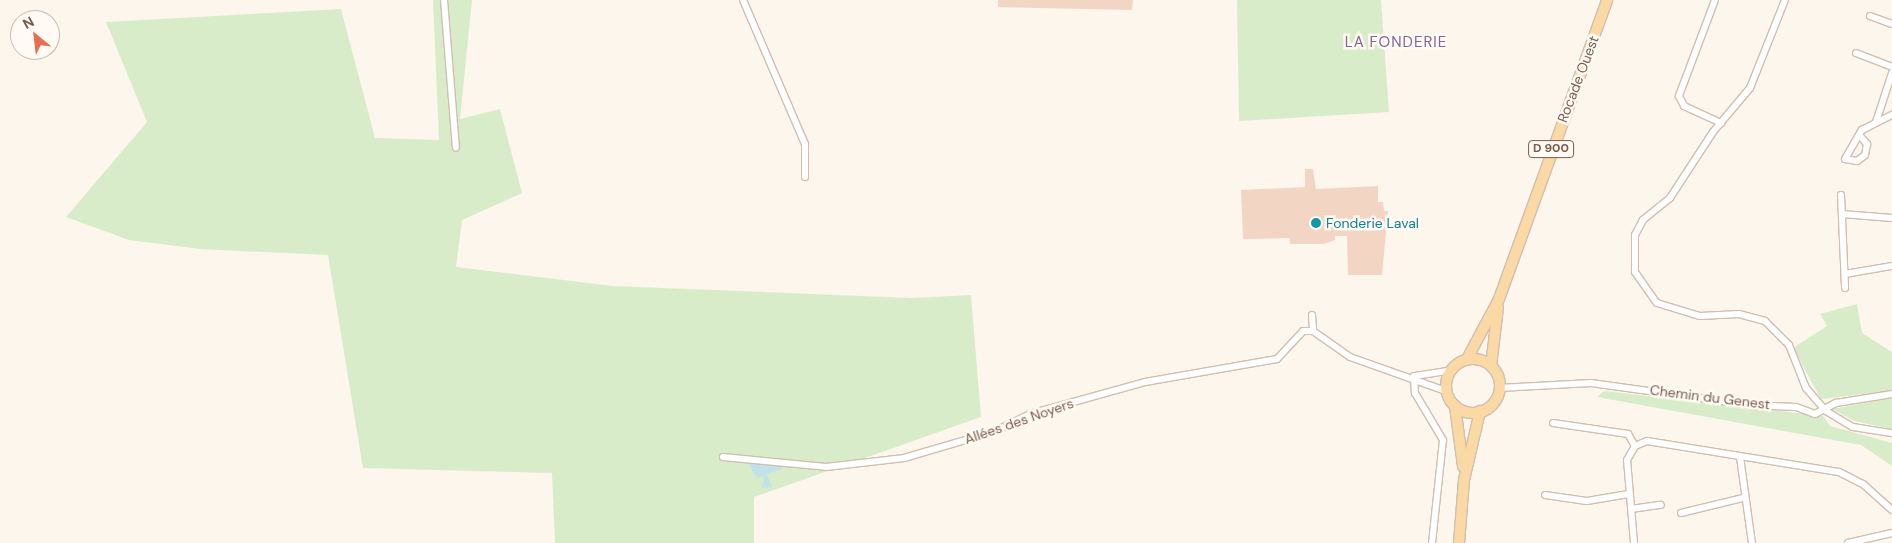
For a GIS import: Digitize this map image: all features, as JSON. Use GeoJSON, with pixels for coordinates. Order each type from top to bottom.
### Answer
{"type":"FeatureCollection","features":[{"type":"Feature","properties":{"kind":"main road","name":"Rocade Ouest"},"geometry":{"type":"LineString","coordinates":[[1467,359],[1499,299],[1607,0]]}},
{"type":"Feature","properties":{"kind":"main road","name":"Rocade Ouest"},"geometry":{"type":"LineString","coordinates":[[1491,366],[1499,299]]}},
{"type":"Feature","properties":{"kind":"main road"},"geometry":{"type":"LineString","coordinates":[[1459,543],[1464,480],[1480,411],[1493,402],[1499,388],[1491,366],[1467,359],[1451,370],[1446,391],[1455,406],[1464,480]]}},
{"type":"Feature","properties":{"kind":"main road"},"geometry":{"type":"LineString","coordinates":[[1455,406],[1480,411]]}},
{"type":"Feature","properties":{"kind":"street"},"geometry":{"type":"LineString","coordinates":[[444,0],[456,148]]}},
{"type":"Feature","properties":{"kind":"street"},"geometry":{"type":"LineString","coordinates":[[743,0],[805,144],[805,177]]}},
{"type":"Feature","properties":{"kind":"street"},"geometry":{"type":"LineString","coordinates":[[1715,0],[1679,96],[1684,106],[1721,123]]}},
{"type":"Feature","properties":{"kind":"street"},"geometry":{"type":"LineString","coordinates":[[1785,0],[1750,88],[1721,123],[1684,180],[1643,220],[1635,235],[1639,281],[1657,303],[1687,314],[1739,314],[1765,321],[1789,345],[1806,388],[1826,411],[1852,427],[1892,432]]}},
{"type":"Feature","properties":{"kind":"street"},"geometry":{"type":"LineString","coordinates":[[1870,16],[1892,24]]}},
{"type":"Feature","properties":{"kind":"street"},"geometry":{"type":"LineString","coordinates":[[1856,53],[1892,67]]}},
{"type":"Feature","properties":{"kind":"street"},"geometry":{"type":"LineString","coordinates":[[1876,122],[1892,73]]}},
{"type":"Feature","properties":{"kind":"street"},"geometry":{"type":"LineString","coordinates":[[1860,136],[1876,122],[1892,116]]}},
{"type":"Feature","properties":{"kind":"street"},"geometry":{"type":"LineString","coordinates":[[1841,195],[1845,288]]}},
{"type":"Feature","properties":{"kind":"street"},"geometry":{"type":"LineString","coordinates":[[1842,214],[1892,218]]}},
{"type":"Feature","properties":{"kind":"street"},"geometry":{"type":"LineString","coordinates":[[1844,274],[1892,266]]}},
{"type":"Feature","properties":{"kind":"street"},"geometry":{"type":"LineString","coordinates":[[1312,315],[1313,331],[1350,357],[1414,376],[1446,391]]}},
{"type":"Feature","properties":{"kind":"street","name":"Allées des Noyers"},"geometry":{"type":"LineString","coordinates":[[723,457],[826,467],[904,458],[993,432],[1030,414],[1145,382],[1276,359],[1303,331],[1313,331]]}},
{"type":"Feature","properties":{"kind":"street"},"geometry":{"type":"LineString","coordinates":[[1414,376],[1451,370]]}},
{"type":"Feature","properties":{"kind":"street"},"geometry":{"type":"LineString","coordinates":[[1414,376],[1415,393],[1443,440],[1432,543]]}},
{"type":"Feature","properties":{"kind":"street","name":"Chemin du Genest"},"geometry":{"type":"LineString","coordinates":[[1499,388],[1591,383],[1750,405],[1796,407],[1815,414],[1826,411],[1836,403],[1892,394]]}},
{"type":"Feature","properties":{"kind":"street"},"geometry":{"type":"LineString","coordinates":[[1553,423],[1628,434],[1635,446]]}},
{"type":"Feature","properties":{"kind":"street"},"geometry":{"type":"LineString","coordinates":[[1634,543],[1628,494],[1627,460],[1635,446],[1647,441],[1852,477],[1892,510]]}},
{"type":"Feature","properties":{"kind":"street"},"geometry":{"type":"LineString","coordinates":[[1740,457],[1743,498],[1752,543]]}},
{"type":"Feature","properties":{"kind":"street"},"geometry":{"type":"LineString","coordinates":[[1545,495],[1587,502],[1628,494]]}},
{"type":"Feature","properties":{"kind":"street"},"geometry":{"type":"LineString","coordinates":[[1681,513],[1743,498]]}},
{"type":"Feature","properties":{"kind":"street"},"geometry":{"type":"LineString","coordinates":[[1631,509],[1661,505]]}},
{"type":"Feature","properties":{"kind":"street"},"geometry":{"type":"LineString","coordinates":[[1848,543],[1877,540],[1892,533]]}},
{"type":"Feature","properties":{"kind":"green space"},"geometry":{"type":"Polygon","coordinates":[[[433,0],[472,0],[460,119],[500,109],[522,193],[462,220],[456,267],[613,286],[912,298],[971,295],[981,417],[754,497],[754,543],[555,543],[552,473],[363,468],[328,255],[200,249],[129,240],[66,217],[147,122],[106,22],[341,9],[375,138],[439,140],[433,0]]]}},
{"type":"Feature","properties":{"kind":"green space"},"geometry":{"type":"Polygon","coordinates":[[[1237,0],[1381,0],[1389,112],[1239,121],[1237,0]]]}},
{"type":"Feature","properties":{"kind":"green space"},"geometry":{"type":"Polygon","coordinates":[[[1857,304],[1862,333],[1892,352],[1892,391],[1821,399],[1793,348],[1827,326],[1820,314],[1857,304]]]}},
{"type":"Feature","properties":{"kind":"green space"},"geometry":{"type":"Polygon","coordinates":[[[1604,391],[1823,416],[1830,426],[1892,443],[1892,466],[1861,445],[1597,397],[1604,391]]]}},
{"type":"Feature","properties":{"kind":"green space"},"geometry":{"type":"Polygon","coordinates":[[[1892,398],[1892,429],[1854,421],[1832,409],[1892,398]]]}},
{"type":"Feature","properties":{"kind":"water"},"geometry":{"type":"Polygon","coordinates":[[[748,459],[781,465],[782,469],[767,474],[772,487],[762,488],[764,476],[758,478],[752,471],[748,459]]]}},
{"type":"Feature","properties":{"kind":"building"},"geometry":{"type":"Polygon","coordinates":[[[998,0],[1133,0],[1132,10],[998,7],[998,0]]]}},
{"type":"Feature","properties":{"kind":"building","name":"Fonderie Laval"},"geometry":{"type":"Polygon","coordinates":[[[1305,169],[1313,169],[1316,189],[1378,186],[1378,202],[1383,202],[1384,211],[1388,211],[1382,275],[1348,275],[1347,236],[1335,236],[1335,240],[1324,244],[1290,244],[1290,238],[1243,239],[1241,190],[1305,187],[1305,169]]]}},
{"type":"Feature","properties":{"kind":"place","name":"Fonderie Laval"},"geometry":{"type":"Point","coordinates":[1316,223]}},
{"type":"Feature","properties":{"kind":"district","name":"LA FONDERIE"},"geometry":{"type":"Point","coordinates":[1396,43]}}]}
